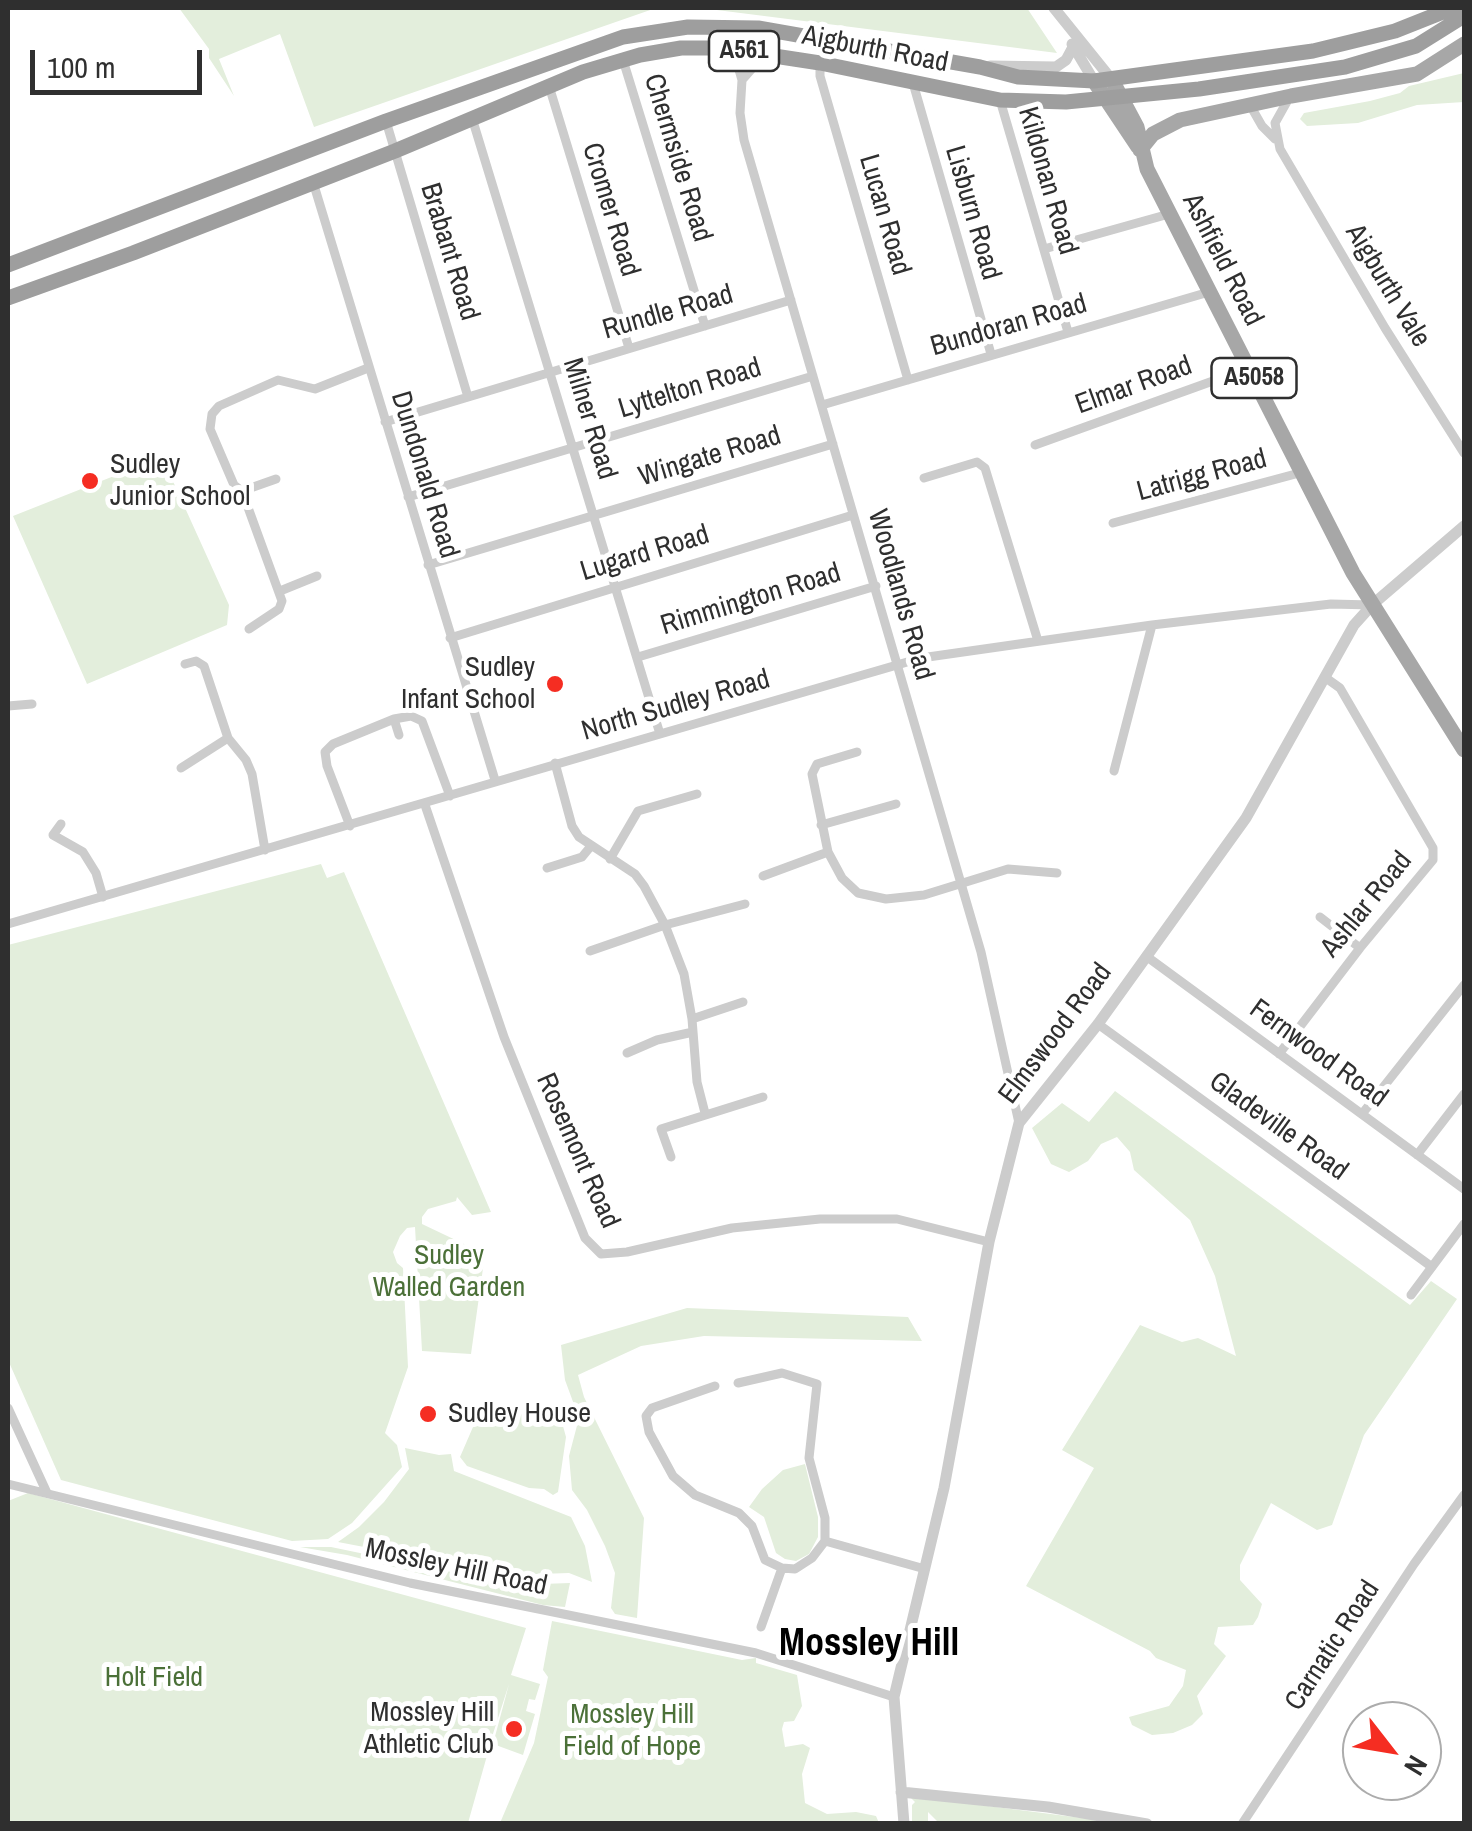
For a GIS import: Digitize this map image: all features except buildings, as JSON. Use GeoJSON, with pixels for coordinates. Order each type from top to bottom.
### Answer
{"type":"FeatureCollection","features":[{"type":"Feature","properties":{"kind":"highway","name":"Aigburth Road"},"geometry":{"type":"LineString","coordinates":[[8,265],[386,121],[623,37],[688,27],[758,28],[1018,77],[1094,82],[1313,50],[1396,31],[1452,8]]}},
{"type":"Feature","properties":{"kind":"highway","name":"Aigburth Road"},"geometry":{"type":"LineString","coordinates":[[8,298],[395,151],[549,86],[623,60],[681,48],[768,54],[1000,100],[1116,99],[1291,77],[1379,59],[1416,46],[1464,16]]}},
{"type":"Feature","properties":{"kind":"main road"},"geometry":{"type":"LineString","coordinates":[[1140,150],[1153,134],[1168,125],[1250,104],[1417,74],[1464,44]]}},
{"type":"Feature","properties":{"kind":"main road","name":"Ashfield Road"},"geometry":{"type":"LineString","coordinates":[[1112,80],[1116,99],[1137,127],[1140,150],[1169,214],[1372,605]]}},
{"type":"Feature","properties":{"kind":"main road","name":"A5058"},"geometry":{"type":"LineString","coordinates":[[1094,82],[1116,99]]}},
{"type":"Feature","properties":{"kind":"main road","name":"A5058"},"geometry":{"type":"LineString","coordinates":[[1372,605],[1464,750]]}},
{"type":"Feature","properties":{"kind":"street"},"geometry":{"type":"LineString","coordinates":[[1054,8],[1112,80]]}},
{"type":"Feature","properties":{"kind":"street"},"geometry":{"type":"LineString","coordinates":[[1071,30],[1073,47],[1094,82]]}},
{"type":"Feature","properties":{"kind":"street"},"geometry":{"type":"LineString","coordinates":[[980,68],[1003,64],[1056,67],[1066,60],[1073,47]]}},
{"type":"Feature","properties":{"kind":"street"},"geometry":{"type":"LineString","coordinates":[[722,48],[735,56],[742,80]]}},
{"type":"Feature","properties":{"kind":"street"},"geometry":{"type":"LineString","coordinates":[[742,80],[756,61],[768,54]]}},
{"type":"Feature","properties":{"kind":"street","name":"Chermside Road"},"geometry":{"type":"LineString","coordinates":[[623,60],[705,326]]}},
{"type":"Feature","properties":{"kind":"street","name":"Lucan Road"},"geometry":{"type":"LineString","coordinates":[[820,63],[820,76],[908,380]]}},
{"type":"Feature","properties":{"kind":"street","name":"Woodlands Road"},"geometry":{"type":"LineString","coordinates":[[742,80],[740,113],[744,140],[981,952],[1018,1124]]}},
{"type":"Feature","properties":{"kind":"street","name":"Lisburn Road"},"geometry":{"type":"LineString","coordinates":[[913,83],[991,354]]}},
{"type":"Feature","properties":{"kind":"street","name":"Cromer Road"},"geometry":{"type":"LineString","coordinates":[[549,86],[629,348]]}},
{"type":"Feature","properties":{"kind":"street"},"geometry":{"type":"LineString","coordinates":[[1276,139],[1277,115],[1291,96]]}},
{"type":"Feature","properties":{"kind":"street","name":"Kildonan Road"},"geometry":{"type":"LineString","coordinates":[[1000,100],[1068,332]]}},
{"type":"Feature","properties":{"kind":"street","name":"Aigburth Vale"},"geometry":{"type":"LineString","coordinates":[[1250,104],[1262,126],[1276,139],[1375,312],[1464,453]]}},
{"type":"Feature","properties":{"kind":"street","name":"Milner Road"},"geometry":{"type":"LineString","coordinates":[[472,118],[660,734]]}},
{"type":"Feature","properties":{"kind":"street","name":"Brabant Road"},"geometry":{"type":"LineString","coordinates":[[386,121],[468,397]]}},
{"type":"Feature","properties":{"kind":"street","name":"Dundonald Road"},"geometry":{"type":"LineString","coordinates":[[313,182],[495,780]]}},
{"type":"Feature","properties":{"kind":"street"},"geometry":{"type":"LineString","coordinates":[[1044,249],[1169,214]]}},
{"type":"Feature","properties":{"kind":"street","name":"Bundoran Road"},"geometry":{"type":"LineString","coordinates":[[822,405],[1209,292]]}},
{"type":"Feature","properties":{"kind":"street","name":"Rundle Road"},"geometry":{"type":"LineString","coordinates":[[385,422],[792,300]]}},
{"type":"Feature","properties":{"kind":"street"},"geometry":{"type":"LineString","coordinates":[[250,629],[279,609],[280,591],[242,491],[234,485],[210,429],[212,414],[219,406],[278,380],[315,390],[368,368]]}},
{"type":"Feature","properties":{"kind":"street","name":"Elmar Road"},"geometry":{"type":"LineString","coordinates":[[1035,445],[1249,368]]}},
{"type":"Feature","properties":{"kind":"street","name":"Lyttelton Road"},"geometry":{"type":"LineString","coordinates":[[408,497],[813,376]]}},
{"type":"Feature","properties":{"kind":"street","name":"Wingate Road"},"geometry":{"type":"LineString","coordinates":[[428,565],[833,444]]}},
{"type":"Feature","properties":{"kind":"street"},"geometry":{"type":"LineString","coordinates":[[924,478],[977,462],[985,468],[1038,641]]}},
{"type":"Feature","properties":{"kind":"street","name":"Latrigg Road"},"geometry":{"type":"LineString","coordinates":[[1112,523],[1303,472]]}},
{"type":"Feature","properties":{"kind":"street"},"geometry":{"type":"LineString","coordinates":[[242,491],[276,479]]}},
{"type":"Feature","properties":{"kind":"street","name":"Lugard Road"},"geometry":{"type":"LineString","coordinates":[[450,638],[854,515]]}},
{"type":"Feature","properties":{"kind":"street","name":"Elmswood Road"},"geometry":{"type":"LineString","coordinates":[[904,1824],[894,1697],[944,1488],[988,1242],[1018,1124],[1098,1024],[1246,818],[1354,625],[1464,526]]}},
{"type":"Feature","properties":{"kind":"street"},"geometry":{"type":"LineString","coordinates":[[280,591],[317,576]]}},
{"type":"Feature","properties":{"kind":"street","name":"Rimmington Road"},"geometry":{"type":"LineString","coordinates":[[638,657],[876,586]]}},
{"type":"Feature","properties":{"kind":"street","name":"North Sudley Road"},"geometry":{"type":"LineString","coordinates":[[8,924],[898,664],[1152,625],[1331,604],[1372,605]]}},
{"type":"Feature","properties":{"kind":"street"},"geometry":{"type":"LineString","coordinates":[[1114,771],[1152,625]]}},
{"type":"Feature","properties":{"kind":"street"},"geometry":{"type":"LineString","coordinates":[[185,664],[196,661],[204,666],[228,738],[246,760],[265,850]]}},
{"type":"Feature","properties":{"kind":"street","name":"Ashlar Road"},"geometry":{"type":"LineString","coordinates":[[1280,1054],[1433,860],[1434,848],[1340,688],[1326,678]]}},
{"type":"Feature","properties":{"kind":"street"},"geometry":{"type":"LineString","coordinates":[[8,706],[32,704]]}},
{"type":"Feature","properties":{"kind":"street"},"geometry":{"type":"LineString","coordinates":[[350,826],[327,766],[326,752],[333,744],[394,719],[411,716],[422,721],[450,796]]}},
{"type":"Feature","properties":{"kind":"street"},"geometry":{"type":"LineString","coordinates":[[394,719],[398,735]]}},
{"type":"Feature","properties":{"kind":"street"},"geometry":{"type":"LineString","coordinates":[[172,758],[180,771],[228,738]]}},
{"type":"Feature","properties":{"kind":"street"},"geometry":{"type":"LineString","coordinates":[[857,752],[817,764],[812,774],[828,852],[842,878],[858,893],[871,897],[924,895],[1008,869],[1057,873]]}},
{"type":"Feature","properties":{"kind":"street"},"geometry":{"type":"LineString","coordinates":[[555,763],[572,826],[591,846],[634,874],[665,925],[684,974],[697,1082],[705,1113]]}},
{"type":"Feature","properties":{"kind":"street"},"geometry":{"type":"LineString","coordinates":[[610,860],[638,811],[697,794]]}},
{"type":"Feature","properties":{"kind":"street","name":"Rosemont Road"},"geometry":{"type":"LineString","coordinates":[[425,804],[504,1037],[586,1238],[602,1254],[732,1228],[820,1219],[897,1219],[988,1242]]}},
{"type":"Feature","properties":{"kind":"street"},"geometry":{"type":"LineString","coordinates":[[822,824],[896,804]]}},
{"type":"Feature","properties":{"kind":"street"},"geometry":{"type":"LineString","coordinates":[[61,824],[53,834],[83,852],[96,873],[103,898]]}},
{"type":"Feature","properties":{"kind":"street"},"geometry":{"type":"LineString","coordinates":[[547,868],[582,857],[591,846]]}},
{"type":"Feature","properties":{"kind":"street"},"geometry":{"type":"LineString","coordinates":[[762,876],[828,852]]}},
{"type":"Feature","properties":{"kind":"street"},"geometry":{"type":"LineString","coordinates":[[590,951],[665,925],[745,904]]}},
{"type":"Feature","properties":{"kind":"street"},"geometry":{"type":"LineString","coordinates":[[1320,917],[1360,948]]}},
{"type":"Feature","properties":{"kind":"street","name":"Fernwood Road"},"geometry":{"type":"LineString","coordinates":[[1146,956],[1464,1189]]}},
{"type":"Feature","properties":{"kind":"street"},"geometry":{"type":"LineString","coordinates":[[1362,1114],[1464,984]]}},
{"type":"Feature","properties":{"kind":"street"},"geometry":{"type":"LineString","coordinates":[[692,1019],[743,1002]]}},
{"type":"Feature","properties":{"kind":"street","name":"Gladeville Road"},"geometry":{"type":"LineString","coordinates":[[1098,1024],[1432,1267]]}},
{"type":"Feature","properties":{"kind":"street"},"geometry":{"type":"LineString","coordinates":[[627,1053],[657,1040],[693,1032]]}},
{"type":"Feature","properties":{"kind":"street"},"geometry":{"type":"LineString","coordinates":[[1417,1154],[1464,1094]]}},
{"type":"Feature","properties":{"kind":"street"},"geometry":{"type":"LineString","coordinates":[[670,1157],[661,1128],[763,1097]]}},
{"type":"Feature","properties":{"kind":"street"},"geometry":{"type":"LineString","coordinates":[[1411,1295],[1464,1224]]}},
{"type":"Feature","properties":{"kind":"street"},"geometry":{"type":"LineString","coordinates":[[715,1386],[652,1408],[646,1416],[649,1432],[672,1476],[694,1495],[739,1513],[752,1526],[765,1560],[796,1569],[812,1558],[825,1541],[825,1518],[809,1458],[817,1384],[782,1373],[738,1383]]}},
{"type":"Feature","properties":{"kind":"street"},"geometry":{"type":"LineString","coordinates":[[8,1408],[48,1492]]}},
{"type":"Feature","properties":{"kind":"street","name":"Mossley Hill Road"},"geometry":{"type":"LineString","coordinates":[[8,1484],[410,1583],[756,1653],[894,1697]]}},
{"type":"Feature","properties":{"kind":"street","name":"Carnatic Road"},"geometry":{"type":"LineString","coordinates":[[1242,1824],[1464,1495]]}},
{"type":"Feature","properties":{"kind":"street"},"geometry":{"type":"LineString","coordinates":[[825,1541],[925,1569]]}},
{"type":"Feature","properties":{"kind":"street"},"geometry":{"type":"LineString","coordinates":[[760,1626],[782,1568]]}},
{"type":"Feature","properties":{"kind":"street"},"geometry":{"type":"LineString","coordinates":[[900,1792],[1048,1807],[1147,1824]]}},
{"type":"Feature","properties":{"kind":"green space"},"geometry":{"type":"Polygon","coordinates":[[[179,8],[656,8],[314,127],[280,34],[219,59],[234,96],[209,58],[209,49],[179,8]]]}},
{"type":"Feature","properties":{"kind":"green space"},"geometry":{"type":"Polygon","coordinates":[[[701,8],[1027,8],[1057,53],[701,8]]]}},
{"type":"Feature","properties":{"kind":"green space"},"geometry":{"type":"Polygon","coordinates":[[[1464,73],[1464,102],[1417,105],[1358,123],[1307,126],[1300,119],[1304,113],[1370,101],[1400,93],[1409,86],[1464,73]]]}},
{"type":"Feature","properties":{"kind":"green space"},"geometry":{"type":"Polygon","coordinates":[[[162,457],[229,605],[227,625],[87,684],[13,516],[162,457]]]}},
{"type":"Feature","properties":{"kind":"green space","name":"Sudley Walled Garden"},"geometry":{"type":"Polygon","coordinates":[[[321,864],[327,878],[344,872],[491,1212],[472,1215],[457,1197],[456,1201],[428,1209],[422,1217],[422,1224],[485,1254],[471,1354],[422,1351],[415,1227],[407,1228],[400,1236],[393,1252],[403,1268],[408,1367],[385,1433],[397,1445],[402,1467],[352,1523],[328,1539],[292,1541],[61,1480],[8,1360],[8,945],[321,864]]]}},
{"type":"Feature","properties":{"kind":"green space"},"geometry":{"type":"Polygon","coordinates":[[[1115,1091],[1410,1305],[1431,1281],[1457,1299],[1364,1435],[1332,1525],[1317,1530],[1271,1503],[1240,1565],[1240,1580],[1262,1604],[1258,1617],[1253,1625],[1218,1627],[1214,1644],[1226,1656],[1197,1696],[1203,1714],[1192,1725],[1173,1733],[1152,1735],[1132,1725],[1129,1717],[1169,1706],[1183,1686],[1186,1670],[1156,1658],[1150,1651],[1026,1586],[1094,1468],[1062,1450],[1140,1325],[1182,1342],[1198,1338],[1236,1356],[1215,1276],[1190,1220],[1134,1170],[1130,1152],[1117,1137],[1101,1144],[1088,1161],[1069,1172],[1051,1164],[1032,1128],[1062,1103],[1089,1122],[1115,1091]]]}},
{"type":"Feature","properties":{"kind":"green space"},"geometry":{"type":"Polygon","coordinates":[[[687,1308],[908,1317],[922,1341],[704,1336],[641,1346],[578,1375],[584,1397],[644,1518],[637,1618],[615,1614],[611,1608],[615,1573],[587,1510],[572,1490],[569,1456],[579,1418],[565,1380],[561,1345],[687,1308]]]}},
{"type":"Feature","properties":{"kind":"green space"},"geometry":{"type":"Polygon","coordinates":[[[558,1408],[566,1437],[558,1492],[553,1495],[467,1466],[460,1457],[473,1427],[468,1423],[481,1412],[517,1415],[558,1408]]]}},
{"type":"Feature","properties":{"kind":"green space"},"geometry":{"type":"Polygon","coordinates":[[[405,1448],[451,1454],[454,1471],[571,1517],[585,1546],[592,1582],[569,1573],[510,1575],[338,1542],[384,1502],[409,1469],[405,1448]]]}},
{"type":"Feature","properties":{"kind":"green space"},"geometry":{"type":"Polygon","coordinates":[[[805,1464],[818,1517],[818,1537],[809,1554],[796,1561],[776,1553],[764,1517],[749,1507],[783,1470],[805,1464]]]}},
{"type":"Feature","properties":{"kind":"green space","name":"Holt Field"},"geometry":{"type":"Polygon","coordinates":[[[28,1493],[526,1628],[511,1675],[540,1684],[526,1711],[535,1714],[523,1755],[493,1744],[509,1684],[490,1743],[478,1740],[490,1745],[468,1823],[8,1823],[8,1501],[28,1493]]]}},
{"type":"Feature","properties":{"kind":"green space"},"geometry":{"type":"Polygon","coordinates":[[[300,1547],[331,1547],[514,1585],[570,1583],[565,1607],[543,1605],[347,1555],[300,1547]]]}},
{"type":"Feature","properties":{"kind":"green space","name":"Mossley Hill Field of Hope"},"geometry":{"type":"Polygon","coordinates":[[[552,1621],[742,1660],[756,1658],[756,1663],[797,1675],[802,1706],[794,1721],[784,1722],[782,1729],[785,1747],[803,1744],[810,1748],[802,1774],[805,1803],[827,1814],[856,1812],[876,1816],[879,1823],[500,1823],[534,1743],[548,1677],[543,1670],[552,1621]]]}},
{"type":"Feature","properties":{"kind":"green space"},"geometry":{"type":"Polygon","coordinates":[[[909,1796],[1107,1823],[939,1823],[928,1812],[928,1823],[912,1823],[915,1802],[909,1796]]]}},
{"type":"Feature","properties":{"kind":"place","name":"Sudley Junior School"},"geometry":{"type":"Point","coordinates":[90,481]}},
{"type":"Feature","properties":{"kind":"place","name":"Sudley Infant School"},"geometry":{"type":"Point","coordinates":[555,684]}},
{"type":"Feature","properties":{"kind":"place","name":"Sudley House"},"geometry":{"type":"Point","coordinates":[428,1414]}},
{"type":"Feature","properties":{"kind":"place","name":"Mossley Hill Athletic Club"},"geometry":{"type":"Point","coordinates":[514,1729]}},
{"type":"Feature","properties":{"kind":"district","name":"Mossley Hill"},"geometry":{"type":"Point","coordinates":[869,1645]}}]}
